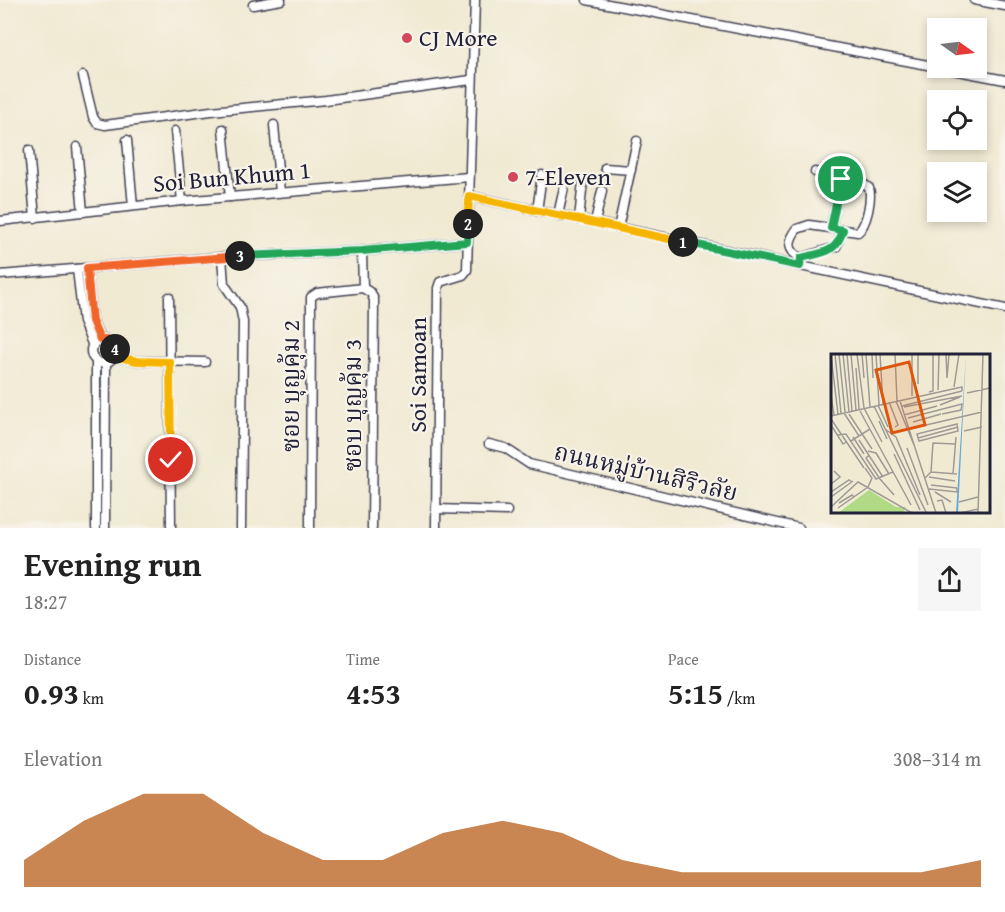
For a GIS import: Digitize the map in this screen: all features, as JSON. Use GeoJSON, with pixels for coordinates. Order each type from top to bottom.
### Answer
{"type":"FeatureCollection","features":[{"type":"Feature","properties":{"kind":"street"},"geometry":{"type":"LineString","coordinates":[[253,4],[281,0]]}},
{"type":"Feature","properties":{"kind":"street"},"geometry":{"type":"LineString","coordinates":[[0,275],[222,257],[362,251],[467,242],[475,0]]}},
{"type":"Feature","properties":{"kind":"street"},"geometry":{"type":"LineString","coordinates":[[587,0],[927,65]]}},
{"type":"Feature","properties":{"kind":"street"},"geometry":{"type":"LineString","coordinates":[[974,0],[1000,3]]}},
{"type":"Feature","properties":{"kind":"street"},"geometry":{"type":"LineString","coordinates":[[83,76],[93,117],[97,123],[105,125],[471,80]]}},
{"type":"Feature","properties":{"kind":"street"},"geometry":{"type":"LineString","coordinates":[[987,77],[1005,80]]}},
{"type":"Feature","properties":{"kind":"street"},"geometry":{"type":"LineString","coordinates":[[274,125],[280,192]]}},
{"type":"Feature","properties":{"kind":"street"},"geometry":{"type":"LineString","coordinates":[[223,129],[230,197]]}},
{"type":"Feature","properties":{"kind":"street"},"geometry":{"type":"LineString","coordinates":[[175,131],[182,201]]}},
{"type":"Feature","properties":{"kind":"street"},"geometry":{"type":"LineString","coordinates":[[127,140],[133,206]]}},
{"type":"Feature","properties":{"kind":"street"},"geometry":{"type":"LineString","coordinates":[[618,228],[637,141]]}},
{"type":"Feature","properties":{"kind":"street"},"geometry":{"type":"LineString","coordinates":[[77,147],[83,212]]}},
{"type":"Feature","properties":{"kind":"street"},"geometry":{"type":"LineString","coordinates":[[29,150],[35,218]]}},
{"type":"Feature","properties":{"kind":"street"},"geometry":{"type":"LineString","coordinates":[[605,168],[631,170]]}},
{"type":"Feature","properties":{"kind":"street"},"geometry":{"type":"LineString","coordinates":[[801,262],[790,249],[790,242],[797,229],[809,225],[858,232],[861,230],[871,192],[865,185],[815,172]]}},
{"type":"Feature","properties":{"kind":"street"},"geometry":{"type":"LineString","coordinates":[[537,211],[542,175]]}},
{"type":"Feature","properties":{"kind":"street","name":"Soi Bun Khum 1"},"geometry":{"type":"LineString","coordinates":[[0,221],[182,201],[469,177]]}},
{"type":"Feature","properties":{"kind":"street"},"geometry":{"type":"LineString","coordinates":[[831,228],[841,179]]}},
{"type":"Feature","properties":{"kind":"street"},"geometry":{"type":"LineString","coordinates":[[579,219],[583,180]]}},
{"type":"Feature","properties":{"kind":"street"},"geometry":{"type":"LineString","coordinates":[[558,215],[564,188]]}},
{"type":"Feature","properties":{"kind":"street"},"geometry":{"type":"LineString","coordinates":[[595,222],[602,191]]}},
{"type":"Feature","properties":{"kind":"street"},"geometry":{"type":"LineString","coordinates":[[469,196],[618,228],[801,262],[1005,309]]}},
{"type":"Feature","properties":{"kind":"street"},"geometry":{"type":"LineString","coordinates":[[801,262],[836,247],[843,230]]}},
{"type":"Feature","properties":{"kind":"street","name":"Soi Samoan"},"geometry":{"type":"LineString","coordinates":[[436,528],[438,284],[443,280],[465,274],[467,242]]}},
{"type":"Feature","properties":{"kind":"street"},"geometry":{"type":"LineString","coordinates":[[362,251],[363,288]]}},
{"type":"Feature","properties":{"kind":"street"},"geometry":{"type":"LineString","coordinates":[[222,257],[224,284],[240,307],[243,322],[241,528]]}},
{"type":"Feature","properties":{"kind":"street"},"geometry":{"type":"LineString","coordinates":[[87,268],[92,321],[97,343],[92,355],[96,360],[106,363]]}},
{"type":"Feature","properties":{"kind":"street"},"geometry":{"type":"LineString","coordinates":[[77,269],[83,322],[97,343]]}},
{"type":"Feature","properties":{"kind":"street","name":"ซอย บุญคุ้ม 2"},"geometry":{"type":"LineString","coordinates":[[310,528],[311,297],[316,293],[363,288]]}},
{"type":"Feature","properties":{"kind":"street","name":"ซอบ บุญคุ้ม 3"},"geometry":{"type":"LineString","coordinates":[[363,288],[371,293],[374,300],[372,528]]}},
{"type":"Feature","properties":{"kind":"street"},"geometry":{"type":"LineString","coordinates":[[169,297],[171,528]]}},
{"type":"Feature","properties":{"kind":"street"},"geometry":{"type":"LineString","coordinates":[[97,343],[108,340],[113,345],[114,356]]}},
{"type":"Feature","properties":{"kind":"street"},"geometry":{"type":"LineString","coordinates":[[114,356],[137,361],[205,362]]}},
{"type":"Feature","properties":{"kind":"street"},"geometry":{"type":"LineString","coordinates":[[105,528],[106,363],[114,356]]}},
{"type":"Feature","properties":{"kind":"street"},"geometry":{"type":"LineString","coordinates":[[96,360],[96,528]]}},
{"type":"Feature","properties":{"kind":"street","name":"ถนนหมู่บ้านสิริวลัย"},"geometry":{"type":"LineString","coordinates":[[489,444],[505,448],[529,465],[798,528]]}},
{"type":"Feature","properties":{"kind":"street"},"geometry":{"type":"LineString","coordinates":[[436,509],[507,510]]}},
{"type":"Feature","properties":{"kind":"place","name":"CJ More"},"geometry":{"type":"Point","coordinates":[407,38]}},
{"type":"Feature","properties":{"kind":"place","name":"7-Eleven"},"geometry":{"type":"Point","coordinates":[513,177]}},
{"type":"Feature","properties":{"kind":"route"},"geometry":{"type":"LineString","coordinates":[[171,460],[170,362],[137,361],[114,356],[115,348],[108,340],[100,340],[92,321],[87,268],[222,257],[362,251],[467,242],[469,196],[800,266],[801,258],[831,250],[840,242],[843,230],[831,228],[841,179]]}}]}
